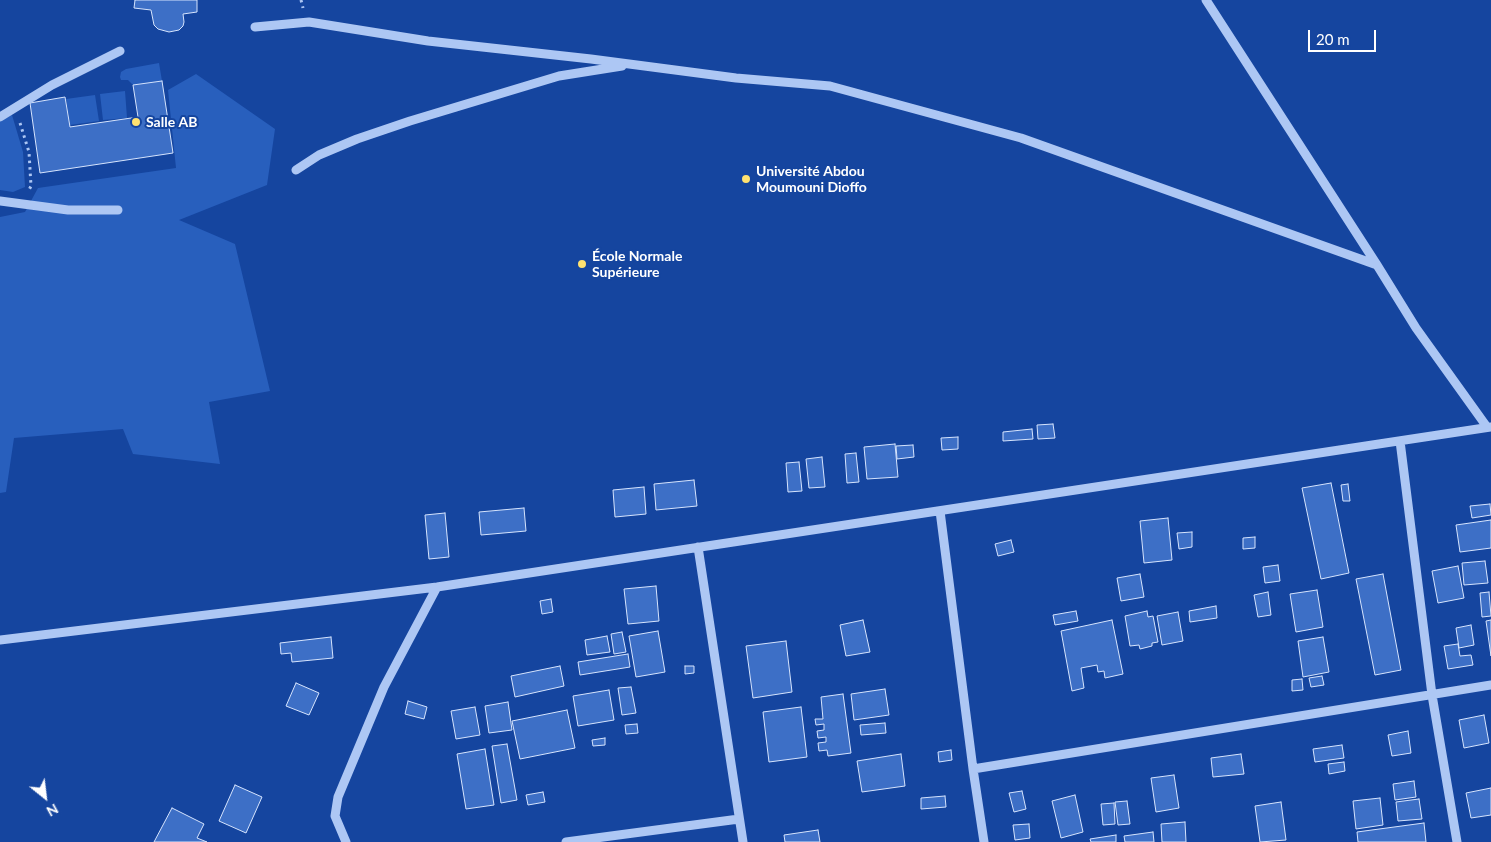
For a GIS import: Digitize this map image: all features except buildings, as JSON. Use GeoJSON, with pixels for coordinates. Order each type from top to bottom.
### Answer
{"type":"FeatureCollection","features":[{"type":"Feature","properties":{"kind":"street"},"geometry":{"type":"LineString","coordinates":[[0,640],[437,587],[1489,427],[1416,328],[1206,0]]}},
{"type":"Feature","properties":{"kind":"street"},"geometry":{"type":"LineString","coordinates":[[255,27],[309,22],[428,41],[736,78],[830,86],[1021,138],[1377,265]]}},
{"type":"Feature","properties":{"kind":"street"},"geometry":{"type":"LineString","coordinates":[[0,117],[52,85],[120,51]]}},
{"type":"Feature","properties":{"kind":"street"},"geometry":{"type":"LineString","coordinates":[[296,170],[319,155],[357,139],[410,121],[559,76],[632,65]]}},
{"type":"Feature","properties":{"kind":"street"},"geometry":{"type":"LineString","coordinates":[[0,201],[68,210],[118,210]]}},
{"type":"Feature","properties":{"kind":"street"},"geometry":{"type":"LineString","coordinates":[[1400,441],[1432,695],[1457,842]]}},
{"type":"Feature","properties":{"kind":"street"},"geometry":{"type":"LineString","coordinates":[[940,511],[984,842]]}},
{"type":"Feature","properties":{"kind":"street"},"geometry":{"type":"LineString","coordinates":[[698,548],[743,842]]}},
{"type":"Feature","properties":{"kind":"street"},"geometry":{"type":"LineString","coordinates":[[346,842],[335,816],[338,797],[384,687],[437,587]]}},
{"type":"Feature","properties":{"kind":"street"},"geometry":{"type":"LineString","coordinates":[[973,769],[1491,685]]}},
{"type":"Feature","properties":{"kind":"street"},"geometry":{"type":"LineString","coordinates":[[566,842],[739,819]]}},
{"type":"Feature","properties":{"kind":"path"},"geometry":{"type":"LineString","coordinates":[[15,108],[29,152],[31,186],[22,204]]}},
{"type":"Feature","properties":{"kind":"shaded area"},"geometry":{"type":"Polygon","coordinates":[[[159,63],[162,81],[133,85],[128,80],[121,80],[121,72],[126,69],[159,63]]]}},
{"type":"Feature","properties":{"kind":"shaded area"},"geometry":{"type":"Polygon","coordinates":[[[196,74],[275,129],[267,185],[179,220],[235,244],[270,391],[209,402],[220,464],[133,454],[123,429],[14,438],[6,492],[0,493],[0,217],[25,212],[38,188],[176,168],[168,90],[196,74]]]}},
{"type":"Feature","properties":{"kind":"shaded area"},"geometry":{"type":"Polygon","coordinates":[[[125,91],[127,118],[103,120],[100,94],[125,91]]]}},
{"type":"Feature","properties":{"kind":"shaded area"},"geometry":{"type":"Polygon","coordinates":[[[95,95],[99,121],[70,125],[66,99],[95,95]]]}},
{"type":"Feature","properties":{"kind":"shaded area"},"geometry":{"type":"Polygon","coordinates":[[[12,115],[23,152],[25,187],[13,192],[0,190],[0,121],[12,115]]]}},
{"type":"Feature","properties":{"kind":"place","name":"Salle AB"},"geometry":{"type":"Point","coordinates":[136,122]}},
{"type":"Feature","properties":{"kind":"place","name":"Université Abdou Moumouni Dioffo"},"geometry":{"type":"Point","coordinates":[746,179]}},
{"type":"Feature","properties":{"kind":"place","name":"École Normale Supérieure"},"geometry":{"type":"Point","coordinates":[582,264]}}]}
